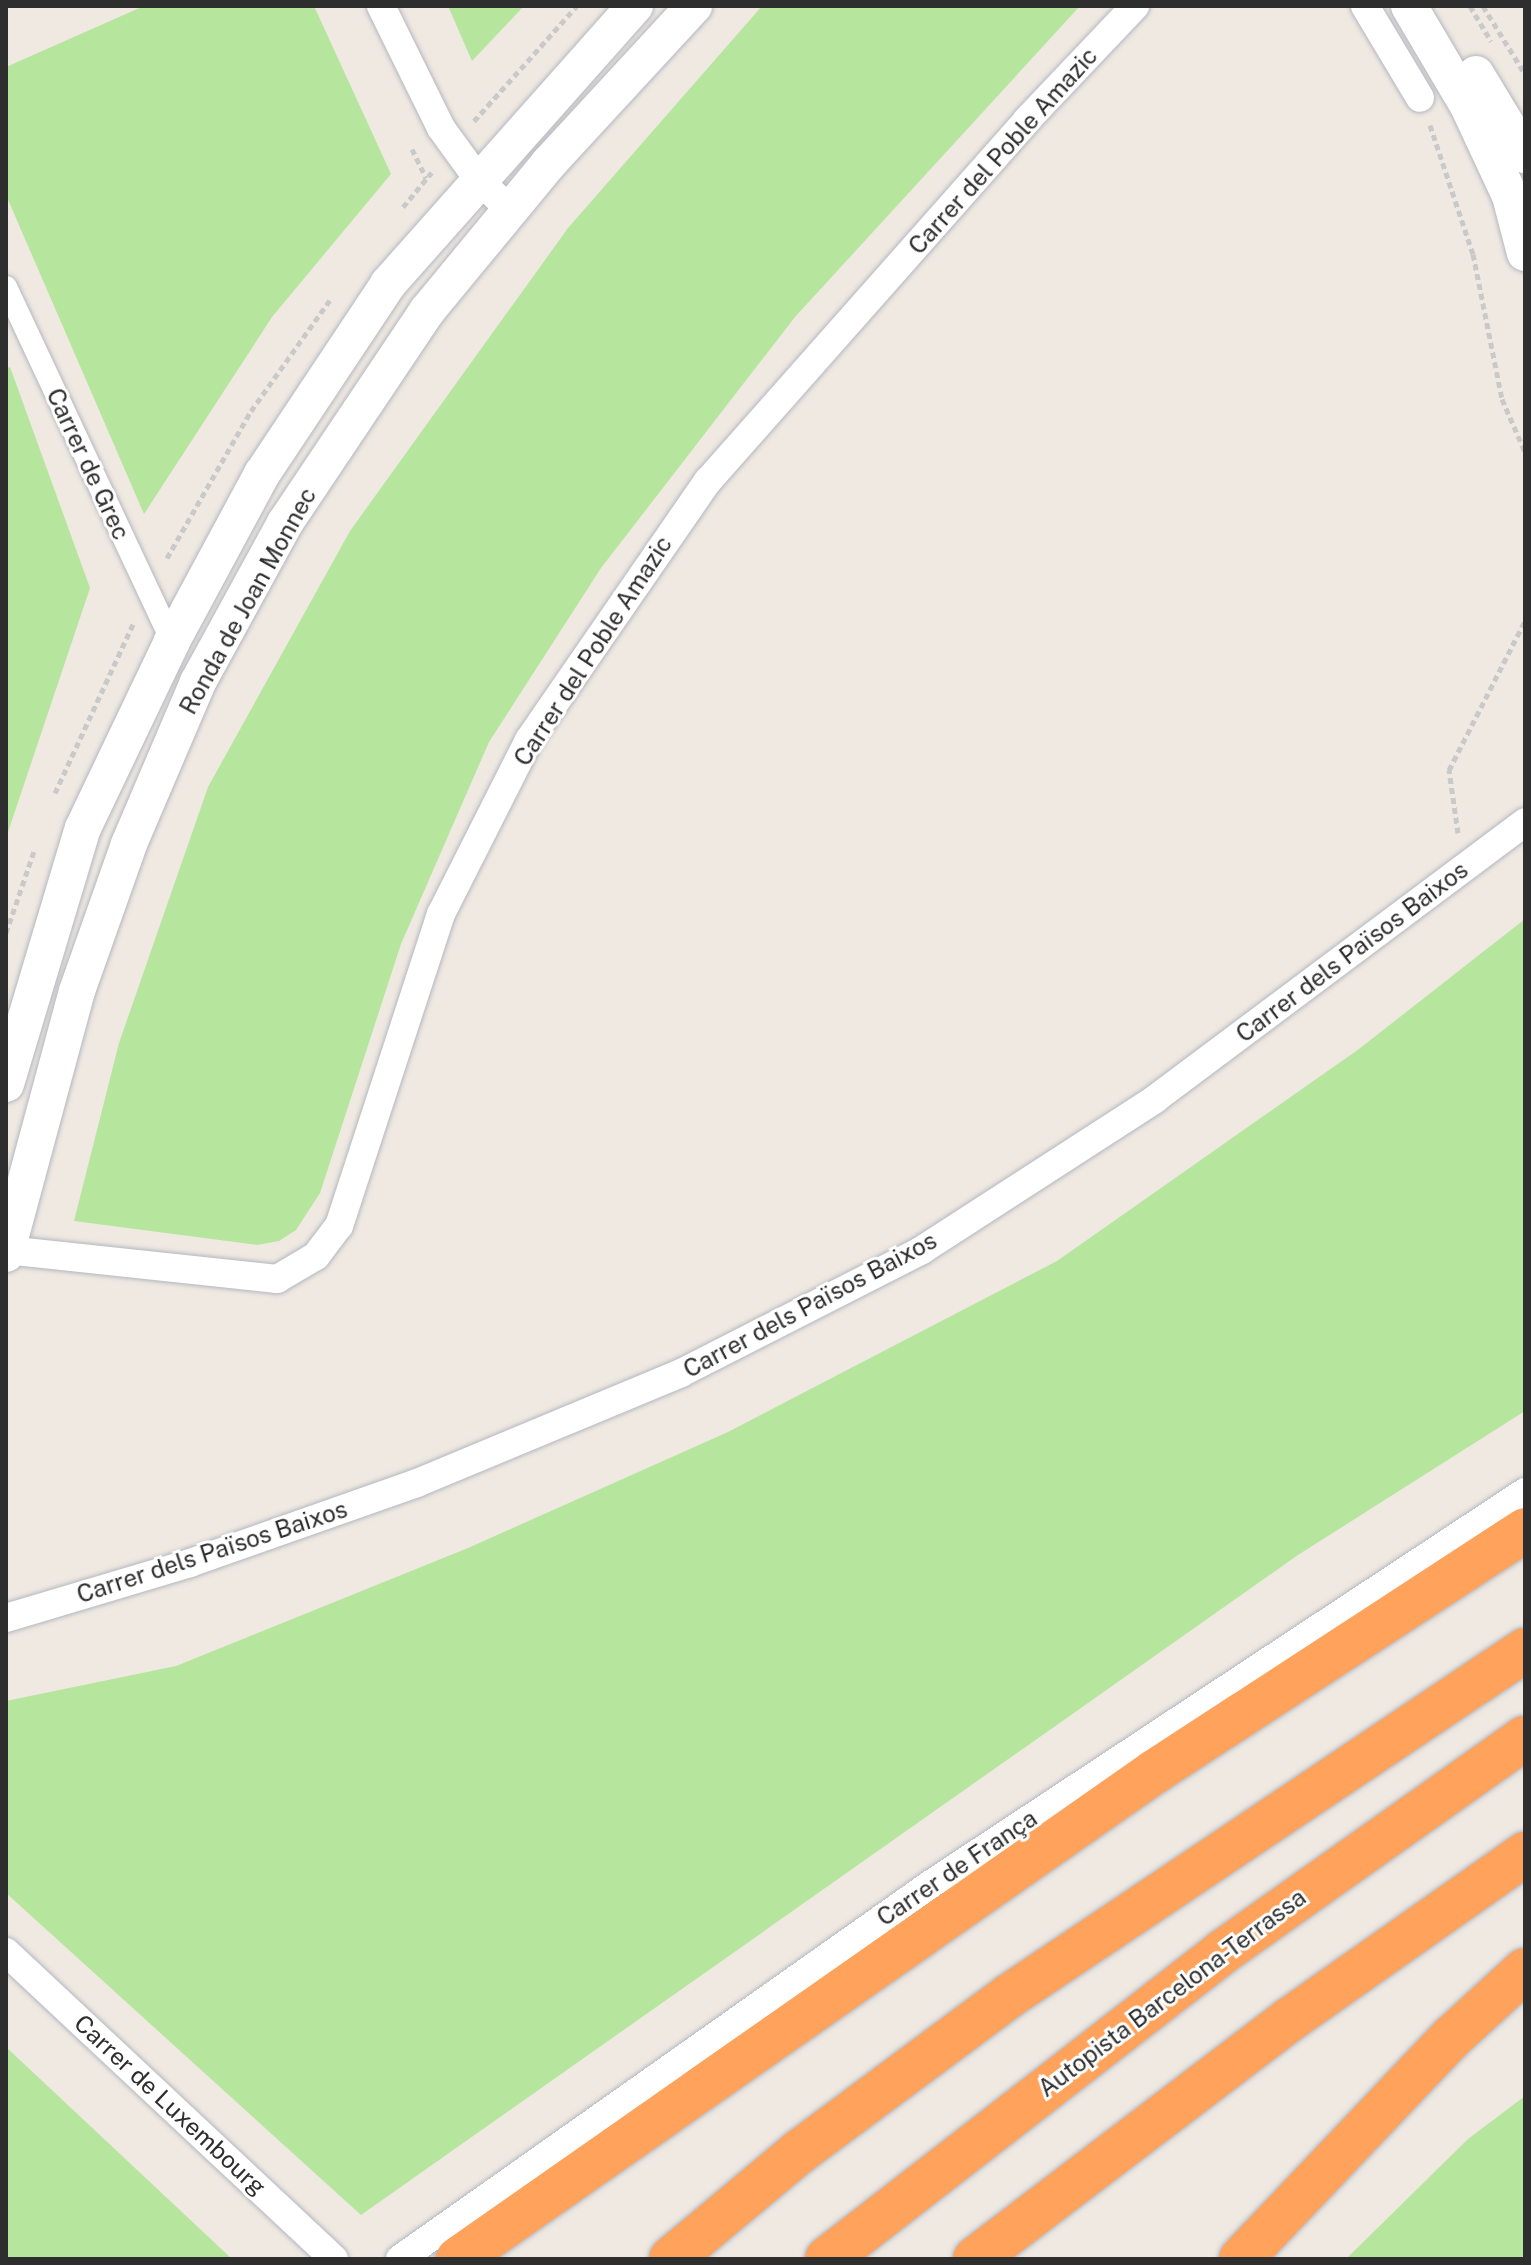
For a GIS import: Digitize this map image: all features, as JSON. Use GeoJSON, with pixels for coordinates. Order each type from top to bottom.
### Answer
{"type":"FeatureCollection","features":[{"type":"Feature","properties":{"kind":"highway"},"geometry":{"type":"LineString","coordinates":[[458,2259],[1154,1772],[1525,1530]]}},
{"type":"Feature","properties":{"kind":"highway"},"geometry":{"type":"LineString","coordinates":[[671,2259],[799,2152],[1009,1996],[1525,1650]]}},
{"type":"Feature","properties":{"kind":"highway","name":"Autopista Barcelona-Terrassa"},"geometry":{"type":"LineString","coordinates":[[827,2259],[1221,1953],[1525,1738]]}},
{"type":"Feature","properties":{"kind":"highway"},"geometry":{"type":"LineString","coordinates":[[975,2259],[1289,2020],[1525,1854]]}},
{"type":"Feature","properties":{"kind":"highway"},"geometry":{"type":"LineString","coordinates":[[1241,2259],[1314,2187],[1452,2037],[1525,1970]]}},
{"type":"Feature","properties":{"kind":"highway"},"geometry":{"type":"LineString","coordinates":[[1314,2187],[1461,2057],[1525,2008]]}},
{"type":"Feature","properties":{"kind":"street"},"geometry":{"type":"LineString","coordinates":[[381,6],[423,101],[478,179],[510,210]]}},
{"type":"Feature","properties":{"kind":"street","name":"Ronda de Joan Monnec"},"geometry":{"type":"LineString","coordinates":[[6,1084],[83,828],[172,641],[262,474],[388,284],[478,179],[635,6]]}},
{"type":"Feature","properties":{"kind":"street","name":"Ronda de Joan Monnec"},"geometry":{"type":"LineString","coordinates":[[7,1251],[77,991],[129,844],[198,682],[293,510],[427,311],[510,210],[694,6]]}},
{"type":"Feature","properties":{"kind":"street","name":"Carrer del Poble Amazic"},"geometry":{"type":"LineString","coordinates":[[7,1251],[277,1279],[316,1256],[339,1226],[441,914],[547,713],[708,481],[1027,120],[1135,6]]}},
{"type":"Feature","properties":{"kind":"street"},"geometry":{"type":"LineString","coordinates":[[1365,6],[1420,98]]}},
{"type":"Feature","properties":{"kind":"street"},"geometry":{"type":"LineString","coordinates":[[1409,6],[1468,106],[1510,196],[1525,253]]}},
{"type":"Feature","properties":{"kind":"street"},"geometry":{"type":"LineString","coordinates":[[1435,6],[1525,155]]}},
{"type":"Feature","properties":{"kind":"street","name":"Carrer de Grec"},"geometry":{"type":"LineString","coordinates":[[6,287],[13,322],[172,641]]}},
{"type":"Feature","properties":{"kind":"street","name":"Carrer dels Països Baixos"},"geometry":{"type":"LineString","coordinates":[[6,1618],[190,1563],[417,1483],[681,1373],[922,1250],[1155,1099],[1525,822]]}},
{"type":"Feature","properties":{"kind":"street","name":"Carrer de França"},"geometry":{"type":"LineString","coordinates":[[400,2259],[931,1884],[1525,1492]]}},
{"type":"Feature","properties":{"kind":"street","name":"Carrer de Luxembourg"},"geometry":{"type":"LineString","coordinates":[[6,1952],[334,2259]]}},
{"type":"Feature","properties":{"kind":"path"},"geometry":{"type":"LineString","coordinates":[[396,215],[577,6]]}},
{"type":"Feature","properties":{"kind":"path"},"geometry":{"type":"LineString","coordinates":[[1483,6],[1525,74]]}},
{"type":"Feature","properties":{"kind":"path"},"geometry":{"type":"LineString","coordinates":[[1420,98],[1473,254],[1502,399],[1525,452]]}},
{"type":"Feature","properties":{"kind":"path"},"geometry":{"type":"LineString","coordinates":[[1471,862],[1455,826],[1449,770],[1525,621]]}},
{"type":"Feature","properties":{"kind":"green space"},"geometry":{"type":"Polygon","coordinates":[[[144,6],[314,6],[391,174],[272,317],[144,514],[6,195],[6,67],[144,6]]]}},
{"type":"Feature","properties":{"kind":"green space"},"geometry":{"type":"Polygon","coordinates":[[[448,6],[524,6],[472,61],[448,6]]]}},
{"type":"Feature","properties":{"kind":"green space"},"geometry":{"type":"Polygon","coordinates":[[[762,6],[1080,6],[795,317],[601,568],[489,742],[401,944],[320,1193],[296,1230],[279,1241],[257,1245],[74,1221],[119,1043],[208,787],[350,531],[568,228],[762,6]]]}},
{"type":"Feature","properties":{"kind":"green space"},"geometry":{"type":"Polygon","coordinates":[[[10,367],[90,588],[6,838],[6,369],[10,367]]]}},
{"type":"Feature","properties":{"kind":"green space"},"geometry":{"type":"Polygon","coordinates":[[[1525,919],[1525,1411],[1298,1555],[361,2215],[6,1893],[6,1701],[176,1666],[468,1548],[728,1432],[1057,1261],[1359,1049],[1525,919]]]}},
{"type":"Feature","properties":{"kind":"green space"},"geometry":{"type":"Polygon","coordinates":[[[6,2047],[232,2259],[6,2259],[6,2047]]]}},
{"type":"Feature","properties":{"kind":"green space"},"geometry":{"type":"Polygon","coordinates":[[[1525,2096],[1525,2259],[1346,2259],[1468,2139],[1525,2096]]]}}]}
